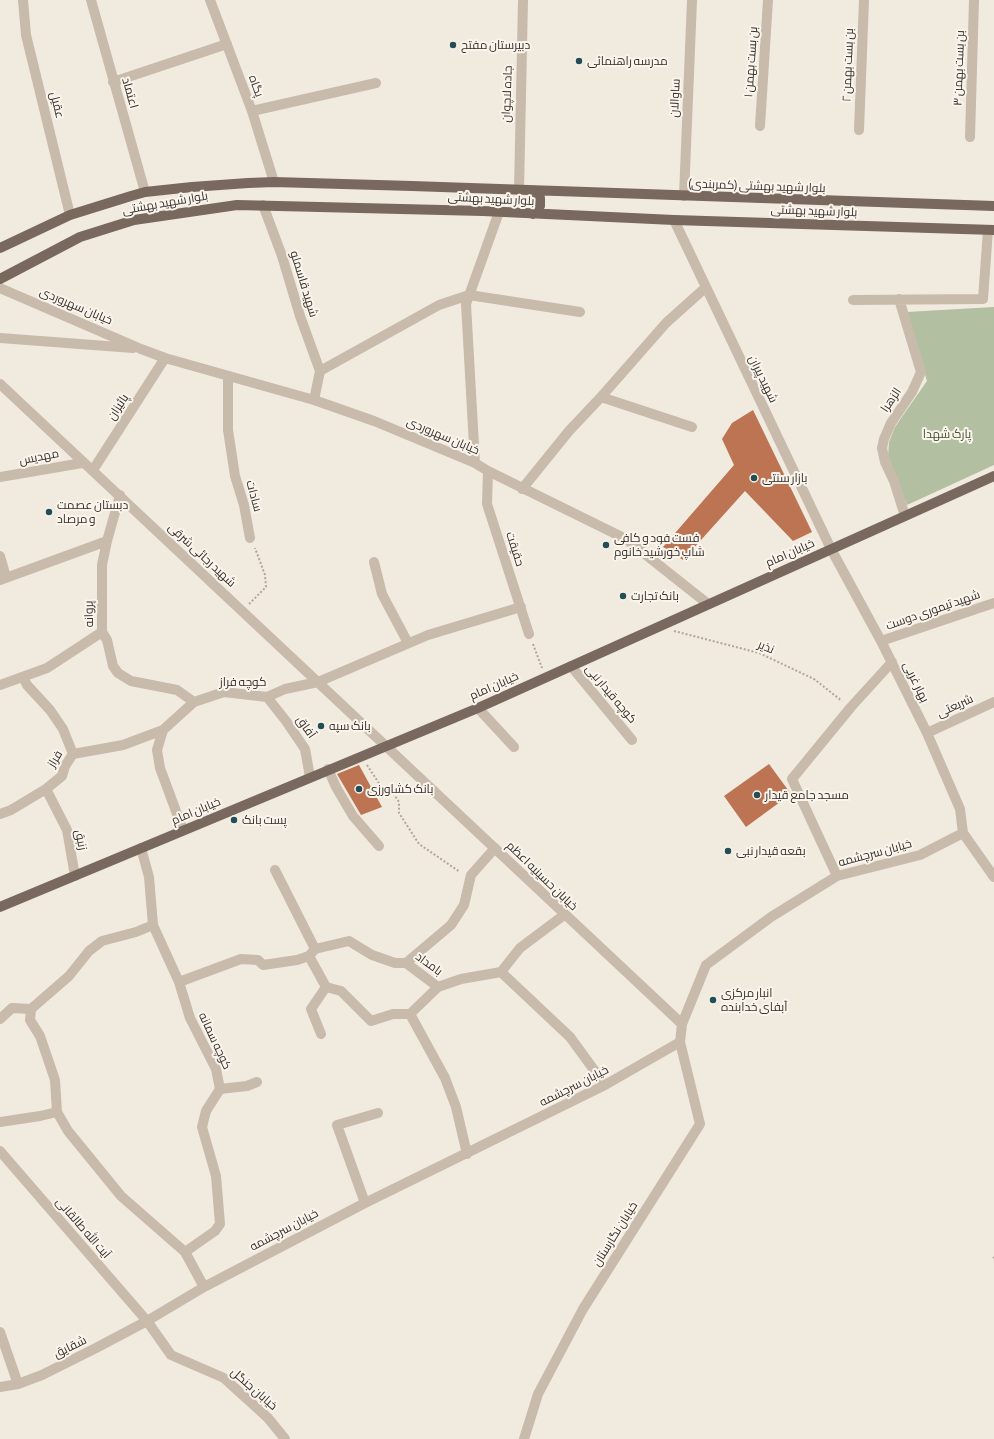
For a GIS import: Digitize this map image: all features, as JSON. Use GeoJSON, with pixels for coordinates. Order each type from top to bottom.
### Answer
{"type":"FeatureCollection","features":[{"type":"Feature","properties":{"kind":"main road","name":"بلوار شهید بهشتی"},"geometry":{"type":"LineString","coordinates":[[0,248],[70,215],[95,206],[145,192],[192,187],[274,182],[519,190]]}},
{"type":"Feature","properties":{"kind":"main road","name":"بلوار شهید بهشتی (کمربندی)"},"geometry":{"type":"LineString","coordinates":[[519,190],[994,206]]}},
{"type":"Feature","properties":{"kind":"main road"},"geometry":{"type":"LineString","coordinates":[[533,214],[540,206],[540,198],[534,190]]}},
{"type":"Feature","properties":{"kind":"main road","name":"بلوار شهید بهشتی"},"geometry":{"type":"LineString","coordinates":[[0,279],[80,237],[134,220],[237,205],[499,212],[674,220],[991,230]]}},
{"type":"Feature","properties":{"kind":"main road","name":"خیابان امام"},"geometry":{"type":"LineString","coordinates":[[0,908],[328,769],[478,708],[994,476]]}},
{"type":"Feature","properties":{"kind":"street","name":"عقیل"},"geometry":{"type":"LineString","coordinates":[[24,0],[26,35],[70,215]]}},
{"type":"Feature","properties":{"kind":"street","name":"اعتماد"},"geometry":{"type":"LineString","coordinates":[[91,0],[145,192]]}},
{"type":"Feature","properties":{"kind":"street","name":"پگاه"},"geometry":{"type":"LineString","coordinates":[[210,0],[252,111],[274,182]]}},
{"type":"Feature","properties":{"kind":"street","name":"جاده لاچوان"},"geometry":{"type":"LineString","coordinates":[[519,190],[518,166],[523,0]]}},
{"type":"Feature","properties":{"kind":"street","name":"ساوالان"},"geometry":{"type":"LineString","coordinates":[[684,196],[692,0]]}},
{"type":"Feature","properties":{"kind":"street","name":"بن بست بهمن ۱"},"geometry":{"type":"LineString","coordinates":[[760,126],[768,0]]}},
{"type":"Feature","properties":{"kind":"street","name":"بن بست بهمن ۲"},"geometry":{"type":"LineString","coordinates":[[859,130],[864,0]]}},
{"type":"Feature","properties":{"kind":"street","name":"بن بست بهمن ۳"},"geometry":{"type":"LineString","coordinates":[[970,137],[974,0]]}},
{"type":"Feature","properties":{"kind":"street"},"geometry":{"type":"LineString","coordinates":[[113,82],[227,44]]}},
{"type":"Feature","properties":{"kind":"street"},"geometry":{"type":"LineString","coordinates":[[252,111],[376,83]]}},
{"type":"Feature","properties":{"kind":"street","name":"شهید قاسملو"},"geometry":{"type":"LineString","coordinates":[[263,205],[282,256],[300,316],[320,371]]}},
{"type":"Feature","properties":{"kind":"street"},"geometry":{"type":"LineString","coordinates":[[475,463],[466,304],[499,212]]}},
{"type":"Feature","properties":{"kind":"street","name":"شهید پیران"},"geometry":{"type":"LineString","coordinates":[[674,220],[705,288],[831,549]]}},
{"type":"Feature","properties":{"kind":"street"},"geometry":{"type":"LineString","coordinates":[[852,300],[983,299],[991,230]]}},
{"type":"Feature","properties":{"kind":"street","name":"خیابان سهروردی"},"geometry":{"type":"LineString","coordinates":[[0,288],[164,358],[314,400],[374,421],[475,463],[522,489],[626,539],[708,604]]}},
{"type":"Feature","properties":{"kind":"street"},"geometry":{"type":"LineString","coordinates":[[522,489],[569,431],[666,323],[705,288]]}},
{"type":"Feature","properties":{"kind":"street"},"geometry":{"type":"LineString","coordinates":[[314,400],[320,371],[439,305],[469,295],[580,312]]}},
{"type":"Feature","properties":{"kind":"street","name":"الزهرا"},"geometry":{"type":"LineString","coordinates":[[899,299],[921,372],[912,392],[891,423],[882,448],[905,516]]}},
{"type":"Feature","properties":{"kind":"street","name":"خیابان سهروردی"},"geometry":{"type":"LineString","coordinates":[[0,338],[141,349]]}},
{"type":"Feature","properties":{"kind":"street","name":"پائیزان"},"geometry":{"type":"LineString","coordinates":[[93,470],[164,358]]}},
{"type":"Feature","properties":{"kind":"street","name":"سادات"},"geometry":{"type":"LineString","coordinates":[[228,376],[228,430],[235,476],[244,505],[250,538]]}},
{"type":"Feature","properties":{"kind":"street","name":"شهید رجائی شرقی"},"geometry":{"type":"LineString","coordinates":[[0,384],[82,463],[93,470],[120,495],[386,745]]}},
{"type":"Feature","properties":{"kind":"street"},"geometry":{"type":"LineString","coordinates":[[601,397],[692,427]]}},
{"type":"Feature","properties":{"kind":"street","name":"مهدیس"},"geometry":{"type":"LineString","coordinates":[[0,478],[82,463]]}},
{"type":"Feature","properties":{"kind":"street","name":"حقیقت"},"geometry":{"type":"LineString","coordinates":[[488,471],[487,504],[529,634]]}},
{"type":"Feature","properties":{"kind":"street","name":"پروانه"},"geometry":{"type":"LineString","coordinates":[[120,495],[102,565],[102,632],[107,640],[113,666],[118,673],[131,681],[177,690],[194,702]]}},
{"type":"Feature","properties":{"kind":"street"},"geometry":{"type":"LineString","coordinates":[[0,556],[3,578],[107,541]]}},
{"type":"Feature","properties":{"kind":"street","name":"بهار غربی"},"geometry":{"type":"LineString","coordinates":[[831,549],[892,662],[927,733],[960,809],[963,833]]}},
{"type":"Feature","properties":{"kind":"street"},"geometry":{"type":"LineString","coordinates":[[374,562],[382,594],[408,643]]}},
{"type":"Feature","properties":{"kind":"street","name":"شهید تیموری دوست"},"geometry":{"type":"LineString","coordinates":[[881,641],[994,603]]}},
{"type":"Feature","properties":{"kind":"street","name":"کوچه فراز"},"geometry":{"type":"LineString","coordinates":[[163,730],[194,702],[224,692],[267,697],[285,689],[318,682],[408,643],[456,625],[521,607]]}},
{"type":"Feature","properties":{"kind":"street"},"geometry":{"type":"LineString","coordinates":[[0,685],[47,668],[102,632]]}},
{"type":"Feature","properties":{"kind":"street"},"geometry":{"type":"LineString","coordinates":[[837,876],[792,780],[851,707],[892,662]]}},
{"type":"Feature","properties":{"kind":"street","name":"کوچه قیدار نبی"},"geometry":{"type":"LineString","coordinates":[[571,666],[632,740]]}},
{"type":"Feature","properties":{"kind":"street"},"geometry":{"type":"LineString","coordinates":[[23,677],[27,685],[50,710],[63,729],[73,754]]}},
{"type":"Feature","properties":{"kind":"street","name":"آفاق"},"geometry":{"type":"LineString","coordinates":[[267,697],[305,749],[310,777]]}},
{"type":"Feature","properties":{"kind":"street","name":"شریعتی"},"geometry":{"type":"LineString","coordinates":[[927,733],[994,702]]}},
{"type":"Feature","properties":{"kind":"street"},"geometry":{"type":"LineString","coordinates":[[478,708],[514,747]]}},
{"type":"Feature","properties":{"kind":"street"},"geometry":{"type":"LineString","coordinates":[[163,730],[157,750],[160,768],[183,830]]}},
{"type":"Feature","properties":{"kind":"street","name":"فراز"},"geometry":{"type":"LineString","coordinates":[[0,814],[11,810],[46,789],[62,776],[65,766],[73,754],[123,745],[163,730]]}},
{"type":"Feature","properties":{"kind":"street","name":"خیابان حسینیه اعظم"},"geometry":{"type":"LineString","coordinates":[[386,745],[682,1024]]}},
{"type":"Feature","properties":{"kind":"street"},"geometry":{"type":"LineString","coordinates":[[328,769],[336,787],[353,816],[379,846]]}},
{"type":"Feature","properties":{"kind":"street","name":"زنبق"},"geometry":{"type":"LineString","coordinates":[[46,789],[68,830],[75,876]]}},
{"type":"Feature","properties":{"kind":"street"},"geometry":{"type":"LineString","coordinates":[[963,833],[994,877]]}},
{"type":"Feature","properties":{"kind":"street","name":"خیابان سرچشمه"},"geometry":{"type":"LineString","coordinates":[[147,1321],[204,1287],[365,1203],[605,1085],[680,1042],[682,1024],[706,966],[771,917],[837,876],[920,855],[963,833]]}},
{"type":"Feature","properties":{"kind":"street","name":"کوچه سمانه"},"geometry":{"type":"LineString","coordinates":[[141,848],[149,877],[153,925],[179,982],[190,1018],[216,1069],[220,1089],[206,1111],[202,1127],[216,1176],[220,1224],[215,1231],[185,1252]]}},
{"type":"Feature","properties":{"kind":"street"},"geometry":{"type":"LineString","coordinates":[[406,963],[451,925],[464,905],[468,892],[469,879],[495,848]]}},
{"type":"Feature","properties":{"kind":"street"},"geometry":{"type":"LineString","coordinates":[[275,870],[326,987]]}},
{"type":"Feature","properties":{"kind":"street"},"geometry":{"type":"LineString","coordinates":[[564,914],[520,948],[501,972],[570,1037],[605,1085]]}},
{"type":"Feature","properties":{"kind":"street"},"geometry":{"type":"LineString","coordinates":[[153,925],[136,932],[102,941],[89,951],[69,976],[32,1009],[30,1020],[42,1042],[55,1080],[57,1112],[68,1131],[121,1196],[185,1252],[204,1287]]}},
{"type":"Feature","properties":{"kind":"street","name":"بامداد"},"geometry":{"type":"LineString","coordinates":[[179,982],[241,959],[258,960],[263,965],[297,960],[312,953],[349,941],[372,955],[395,963],[406,963],[438,987],[461,980],[501,972]]}},
{"type":"Feature","properties":{"kind":"street"},"geometry":{"type":"LineString","coordinates":[[326,987],[341,991],[371,1021],[393,1014],[410,1014],[438,987]]}},
{"type":"Feature","properties":{"kind":"street"},"geometry":{"type":"LineString","coordinates":[[321,1034],[311,1009],[326,987]]}},
{"type":"Feature","properties":{"kind":"street"},"geometry":{"type":"LineString","coordinates":[[0,1019],[12,1008],[32,1009]]}},
{"type":"Feature","properties":{"kind":"street"},"geometry":{"type":"LineString","coordinates":[[410,1014],[445,1078],[456,1107],[467,1154]]}},
{"type":"Feature","properties":{"kind":"street","name":"خیابان نگارستان"},"geometry":{"type":"LineString","coordinates":[[524,1439],[538,1394],[583,1310],[700,1124],[680,1042]]}},
{"type":"Feature","properties":{"kind":"street"},"geometry":{"type":"LineString","coordinates":[[220,1089],[247,1086],[257,1082]]}},
{"type":"Feature","properties":{"kind":"street"},"geometry":{"type":"LineString","coordinates":[[0,1122],[57,1112]]}},
{"type":"Feature","properties":{"kind":"street"},"geometry":{"type":"LineString","coordinates":[[365,1203],[337,1125],[378,1113]]}},
{"type":"Feature","properties":{"kind":"street","name":"آیت الله طالقانی"},"geometry":{"type":"LineString","coordinates":[[0,1151],[147,1321]]}},
{"type":"Feature","properties":{"kind":"street","name":"شقایق"},"geometry":{"type":"LineString","coordinates":[[0,1387],[18,1384],[42,1375],[147,1321]]}},
{"type":"Feature","properties":{"kind":"street","name":"خیابان جنگل"},"geometry":{"type":"LineString","coordinates":[[147,1321],[171,1355],[224,1378],[268,1418],[285,1439]]}},
{"type":"Feature","properties":{"kind":"street"},"geometry":{"type":"LineString","coordinates":[[0,1332],[18,1384]]}},
{"type":"Feature","properties":{"kind":"path"},"geometry":{"type":"LineString","coordinates":[[242,610],[266,587],[265,575],[250,538]]}},
{"type":"Feature","properties":{"kind":"path","name":"نذیر"},"geometry":{"type":"LineString","coordinates":[[665,624],[676,632],[736,646],[758,653],[814,679],[851,707]]}},
{"type":"Feature","properties":{"kind":"path"},"geometry":{"type":"LineString","coordinates":[[529,634],[546,677]]}},
{"type":"Feature","properties":{"kind":"path"},"geometry":{"type":"LineString","coordinates":[[362,755],[372,775],[382,788],[393,793],[396,797],[399,802],[399,813],[419,844],[469,879]]}},
{"type":"Feature","properties":{"kind":"green space","name":"پارک شهدا"},"geometry":{"type":"Polygon","coordinates":[[[994,307],[994,465],[907,505],[888,456],[889,442],[895,427],[927,381],[907,312],[994,307]]]}},
{"type":"Feature","properties":{"kind":"building","name":"بازار سنتی"},"geometry":{"type":"Polygon","coordinates":[[[753,410],[812,532],[793,541],[745,491],[683,560],[663,547],[734,465],[722,439],[732,423],[753,410]]]}},
{"type":"Feature","properties":{"kind":"building","name":"مسجد جامع قیدار"},"geometry":{"type":"Polygon","coordinates":[[[769,764],[791,794],[746,827],[724,796],[769,764]]]}},
{"type":"Feature","properties":{"kind":"building","name":"بانک کشاورزی"},"geometry":{"type":"Polygon","coordinates":[[[359,765],[382,807],[361,815],[337,774],[359,765]]]}},
{"type":"Feature","properties":{"kind":"place","name":"دبیرستان مفتح"},"geometry":{"type":"Point","coordinates":[453,45]}},
{"type":"Feature","properties":{"kind":"place","name":"مدرسه راهنمائی"},"geometry":{"type":"Point","coordinates":[579,61]}},
{"type":"Feature","properties":{"kind":"place","name":"بازار سنتی"},"geometry":{"type":"Point","coordinates":[754,478]}},
{"type":"Feature","properties":{"kind":"place","name":"دبستان عصمت و مرصاد"},"geometry":{"type":"Point","coordinates":[49,512]}},
{"type":"Feature","properties":{"kind":"place","name":"فست فود و کافی شاپ خورشید خانوم"},"geometry":{"type":"Point","coordinates":[606,545]}},
{"type":"Feature","properties":{"kind":"place","name":"بانک تجارت"},"geometry":{"type":"Point","coordinates":[623,596]}},
{"type":"Feature","properties":{"kind":"place","name":"بانک سپه"},"geometry":{"type":"Point","coordinates":[321,726]}},
{"type":"Feature","properties":{"kind":"place","name":"بانک کشاورزی"},"geometry":{"type":"Point","coordinates":[359,789]}},
{"type":"Feature","properties":{"kind":"place","name":"مسجد جامع قیدار"},"geometry":{"type":"Point","coordinates":[757,795]}},
{"type":"Feature","properties":{"kind":"place","name":"پست بانک"},"geometry":{"type":"Point","coordinates":[234,820]}},
{"type":"Feature","properties":{"kind":"place","name":"بقعه قیدار نبی"},"geometry":{"type":"Point","coordinates":[728,851]}},
{"type":"Feature","properties":{"kind":"place","name":"انبار مرکزی آبفای خدابنده"},"geometry":{"type":"Point","coordinates":[713,1000]}}]}
